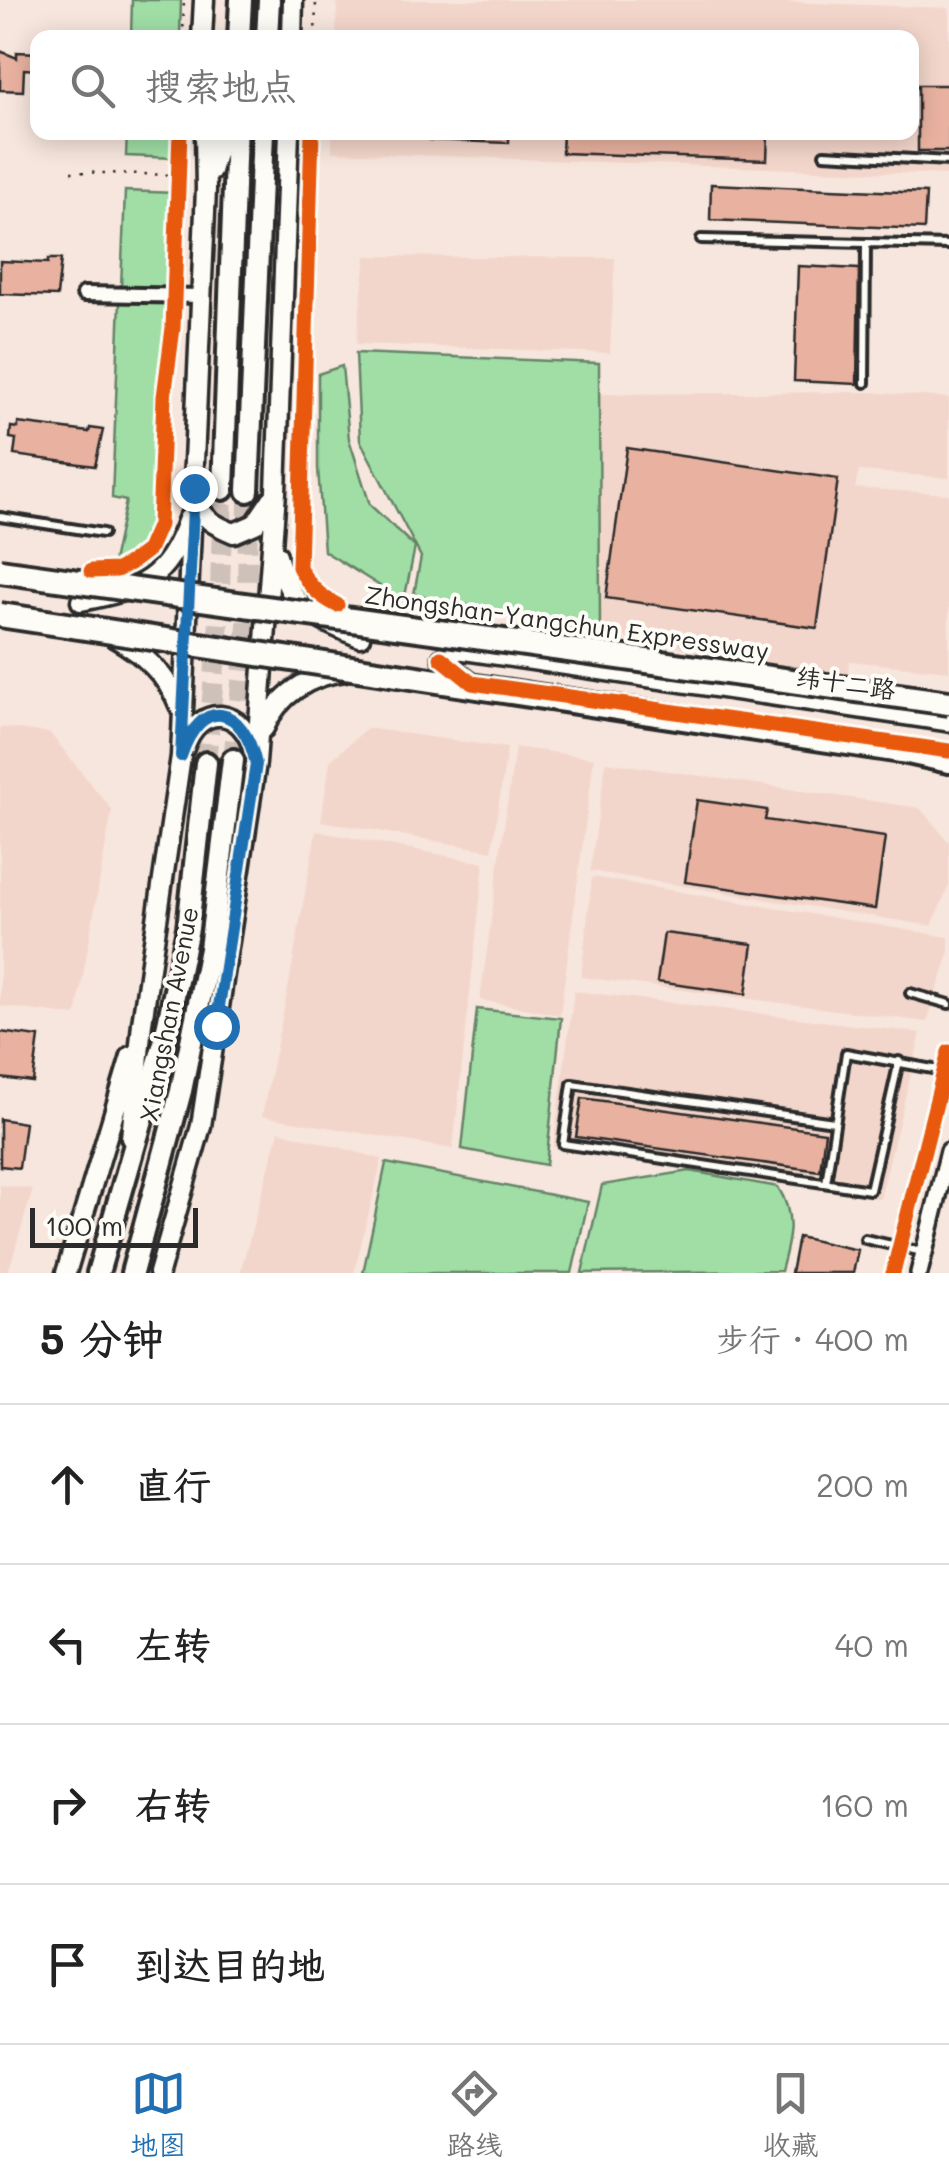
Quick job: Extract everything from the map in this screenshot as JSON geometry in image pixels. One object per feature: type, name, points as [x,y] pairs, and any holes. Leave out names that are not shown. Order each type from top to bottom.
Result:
[{"type":"highway","points":[[239,30],[240,0]]},
{"type":"highway","points":[[267,30],[269,0]]},
{"type":"highway","points":[[223,490],[236,140]]},
{"type":"highway","points":[[248,491],[263,140]]},
{"type":"highway","name":"Zhongshan-Yangchun Expressway","points":[[0,571],[948,717]]},
{"type":"highway","points":[[0,615],[949,756]]},
{"type":"highway","name":"Xiangshan Avenue","points":[[135,1267],[181,1091],[210,948],[233,760]]},
{"type":"highway","name":"Xiangshan Avenue","points":[[95,1273],[106,1247],[164,1043],[188,928],[206,763]]},
{"type":"main road","points":[[202,30],[204,0]]},
{"type":"main road","points":[[292,30],[293,0]]},
{"type":"main road","points":[[127,1176],[142,1022],[181,756],[205,140]]},
{"type":"main road","points":[[206,189],[220,140]]},
{"type":"main road","points":[[277,140],[287,196]]},
{"type":"main road","points":[[158,1273],[200,1126],[256,764],[276,492],[289,140]]},
{"type":"main road","points":[[194,496],[199,510],[214,525],[234,533],[255,524],[266,513],[276,492]]},
{"type":"main road","points":[[80,600],[119,594],[162,570],[175,551],[194,496]]},
{"type":"main road","points":[[273,537],[290,595],[327,623],[360,637]]},
{"type":"main road","points":[[114,637],[139,652],[171,685],[183,714]]},
{"type":"main road","points":[[258,742],[272,710],[287,694],[314,678],[373,669]]},
{"type":"main road","points":[[181,756],[189,731],[205,719],[223,715],[235,719],[250,737],[256,764]]},
{"type":"main road","points":[[66,1273],[142,1022]]},
{"type":"main road","points":[[156,1183],[216,1026]]},
{"type":"street","points":[[84,294],[202,296]]},
{"type":"street","name":"纬十二路","points":[[948,717],[461,650],[441,658],[472,683],[949,756]]},
{"type":"street","points":[[919,1273],[949,1151]]},
{"type":"lane","points":[[824,154],[949,161]]},
{"type":"lane","points":[[702,239],[949,245]]},
{"type":"lane","points":[[864,383],[866,243]]},
{"type":"lane","points":[[0,517],[103,533]]},
{"type":"lane","points":[[910,993],[949,1004]]},
{"type":"lane","points":[[826,1184],[846,1053],[949,1072]]},
{"type":"lane","points":[[834,1122],[572,1084],[564,1144],[870,1190],[899,1061]]},
{"type":"lane","points":[[865,1239],[924,1252]]},
{"type":"path","points":[[183,30],[184,0]]},
{"type":"path","points":[[315,30],[316,0]]},
{"type":"path","points":[[104,570],[117,570],[148,550],[159,525],[180,140]]},
{"type":"path","points":[[312,140],[298,546],[299,567],[322,598]]},
{"type":"path","points":[[71,172],[178,175]]},
{"type":"shaded area","points":[[337,0],[730,0],[949,8],[949,175],[332,152],[332,140],[919,140],[919,30],[336,30]]},
{"type":"shaded area","points":[[366,256],[615,258],[610,353],[356,344]]},
{"type":"shaded area","points":[[869,392],[949,398],[949,478],[859,471],[855,488],[949,494],[949,671],[849,661],[848,677],[600,633],[599,394]]},
{"type":"shaded area","points":[[0,727],[50,733],[112,810],[76,1016],[0,1006]]},
{"type":"shaded area","points":[[367,728],[507,748],[492,851],[321,821],[330,761]]},
{"type":"shaded area","points":[[515,747],[594,758],[560,1015],[480,1000]]},
{"type":"shaded area","points":[[606,762],[920,808],[949,842],[949,885],[932,926],[590,871]]},
{"type":"shaded area","points":[[316,831],[484,863],[453,1149],[262,1116]]},
{"type":"shaded area","points":[[592,877],[949,937],[949,954],[927,1022],[581,977]]},
{"type":"shaded area","points":[[574,991],[921,1033],[880,1199],[553,1147]]},
{"type":"shaded area","points":[[279,1131],[382,1159],[354,1273],[240,1273]]},
{"type":"shaded area","points":[[0,1185],[33,1189],[8,1273],[0,1273]]},
{"type":"green space","points":[[132,0],[181,0],[180,30],[131,30]]},
{"type":"green space","points":[[127,140],[176,140],[175,158],[126,156]]},
{"type":"green space","points":[[125,191],[175,193],[172,289],[121,287]]},
{"type":"green space","points":[[120,301],[171,301],[158,523],[140,552],[112,567],[126,501],[112,498]]},
{"type":"green space","points":[[356,353],[599,363],[600,633],[414,594],[421,557],[360,440]]},
{"type":"green space","points":[[342,366],[349,439],[370,505],[415,547],[404,601],[324,551],[318,468],[318,374]]},
{"type":"green space","points":[[477,1009],[561,1018],[546,1165],[462,1149]]},
{"type":"green space","points":[[386,1163],[588,1202],[572,1273],[363,1273]]},
{"type":"green space","points":[[690,1171],[778,1187],[790,1228],[781,1271],[582,1273],[602,1185]]},
{"type":"building","points":[[0,51],[17,58],[17,52],[30,53],[30,69],[24,69],[23,91],[0,90]]},
{"type":"building","points":[[919,85],[949,85],[949,151],[918,151]]},
{"type":"building","points":[[430,140],[509,140],[509,143]]},
{"type":"building","points":[[563,140],[768,140],[767,160],[562,153]]},
{"type":"building","points":[[711,184],[926,193],[924,229],[710,220]]},
{"type":"building","points":[[48,259],[61,259],[57,296],[0,294],[0,261],[48,263]]},
{"type":"building","points":[[798,266],[859,269],[857,384],[794,381]]},
{"type":"building","points":[[18,423],[89,432],[90,428],[103,430],[95,466],[14,455],[16,439],[10,438],[11,427],[18,428]]},
{"type":"building","points":[[627,448],[838,479],[817,628],[606,598]]},
{"type":"building","points":[[697,800],[767,810],[765,820],[885,837],[875,909],[685,882]]},
{"type":"building","points":[[664,933],[753,944],[746,994],[657,982]]},
{"type":"building","points":[[0,1032],[39,1037],[33,1082],[0,1078]]},
{"type":"building","points":[[582,1098],[825,1132],[820,1171],[576,1137]]},
{"type":"building","points":[[0,1119],[25,1123],[19,1168],[0,1166]]},
{"type":"building","points":[[798,1237],[858,1250],[853,1273],[791,1273]]},
{"type":"tunnel","points":[[206,763],[219,622],[223,489]]},
{"type":"tunnel","points":[[233,760],[247,626],[248,491]]},
{"type":"cycle path","points":[[91,571],[117,570],[132,562],[148,550],[159,525],[164,397],[173,328],[180,140]]},
{"type":"cycle path","points":[[312,140],[299,567],[315,589],[337,605]]},
{"type":"cycle path","points":[[441,658],[472,683],[949,751]]},
{"type":"cycle path","points":[[893,1273],[949,1052]]},
{"type":"route","points":[[194,488],[181,756],[189,731],[205,719],[223,715],[235,719],[250,737],[256,764],[216,1026]]}]
